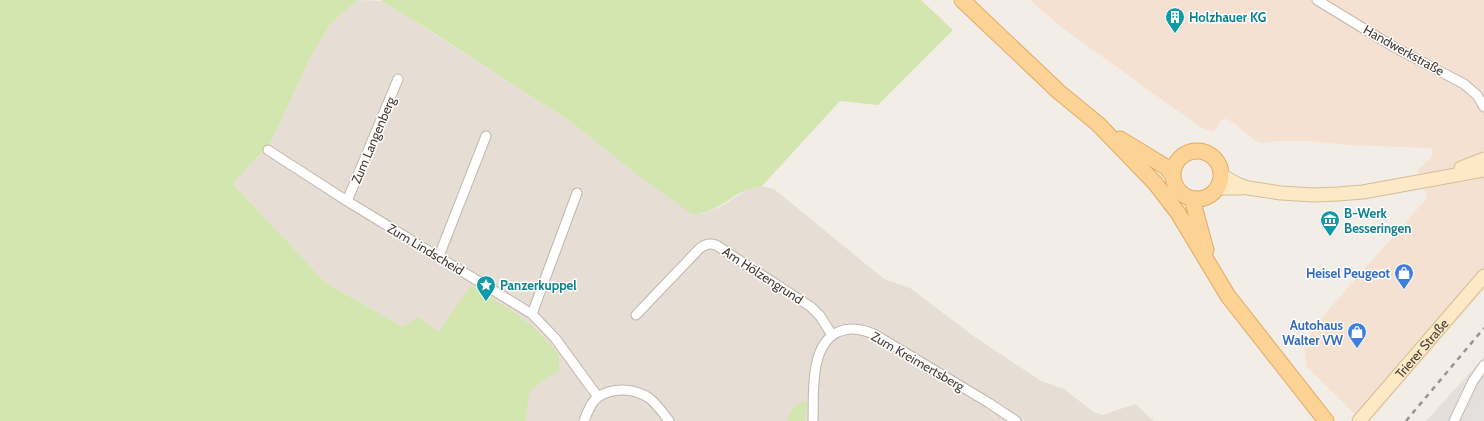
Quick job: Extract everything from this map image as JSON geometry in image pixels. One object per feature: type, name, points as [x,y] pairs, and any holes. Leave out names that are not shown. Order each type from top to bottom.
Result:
[{"type":"main road","points":[[962,0],[1059,92],[1098,124],[1166,167],[1172,175]]},
{"type":"main road","points":[[1098,124],[1142,169],[1169,200],[1221,286],[1326,421]]},
{"type":"main road","points":[[1133,147],[1172,160],[1179,159]]},
{"type":"main road","points":[[1192,151],[1207,153],[1214,158],[1218,164],[1220,181],[1210,196],[1197,199],[1182,195],[1179,192],[1173,182],[1172,175],[1174,166],[1179,159],[1192,151]]},
{"type":"main road","points":[[1429,179],[1484,159]]},
{"type":"main road","points":[[1220,181],[1248,188],[1281,193],[1338,194],[1386,188],[1484,170]]},
{"type":"main road","points":[[1197,199],[1201,233],[1211,265],[1221,286]]},
{"type":"main road","name":"Trierer Straße","points":[[1359,421],[1484,276]]},
{"type":"street","name":"Handwerkstraße","points":[[1317,0],[1394,46],[1464,84],[1477,95],[1484,107]]},
{"type":"street","name":"Zum Langenberg","points":[[347,201],[398,79]]},
{"type":"street","points":[[439,256],[486,136]]},
{"type":"street","name":"Zum Lindscheid","points":[[268,150],[347,201],[532,314],[555,338],[598,397]]},
{"type":"street","points":[[532,314],[577,193]]},
{"type":"street","name":"Am Hölzengrund","points":[[636,314],[700,248],[706,244],[712,244],[716,245],[811,307],[820,316],[832,335]]},
{"type":"street","name":"Zum Kreimertsberg","points":[[832,335],[848,329],[856,329],[874,334],[989,403],[1016,421]]},
{"type":"street","points":[[813,421],[816,360],[821,347],[832,335]]},
{"type":"street","points":[[1454,421],[1473,381],[1484,365]]},
{"type":"street","points":[[584,421],[587,413],[598,397],[617,390],[629,389],[649,398],[669,421]]},
{"type":"shaded area","points":[[357,0],[383,1],[571,122],[640,177],[702,214],[720,207],[745,191],[762,186],[774,189],[884,279],[910,288],[972,335],[1041,381],[1064,389],[1092,411],[1102,415],[1135,404],[1154,421],[525,421],[530,392],[541,382],[543,338],[538,332],[513,358],[403,327],[326,283],[233,184],[271,142],[311,56],[330,25]]},
{"type":"shaded area","points":[[1030,0],[1484,0],[1484,289],[1370,421],[1362,421],[1306,366],[1305,344],[1317,323],[1427,198],[1417,170],[1429,160],[1433,153],[1432,148],[1347,145],[1311,141],[1274,141],[1263,143],[1254,140],[1233,122],[1226,119],[1222,119],[1215,130],[1212,131],[1200,127],[1064,29]]},
{"type":"shaded area","points":[[1484,357],[1484,421],[1426,421]]},
{"type":"shaded area","points":[[1484,393],[1484,421],[1468,421],[1470,416]]},
{"type":"green space","points":[[0,0],[357,0],[330,25],[311,56],[271,142],[233,184],[326,283],[403,327],[418,317],[438,332],[471,286],[518,315],[538,331],[559,355],[559,371],[541,382],[530,392],[525,421],[0,421]]},
{"type":"green space","points":[[380,0],[921,0],[953,30],[878,105],[840,101],[762,186],[744,191],[707,212],[692,214],[640,177],[571,122]]},
{"type":"green space","points":[[807,401],[805,421],[787,421],[790,413],[796,405]]},
{"type":"railway","points":[[1406,421],[1484,328]]},
{"type":"place","name":"Holzhauer KG","points":[[1175,34]]},
{"type":"place","name":"B-Werk Besseringen","points":[[1330,237]]},
{"type":"place","name":"Heisel Peugeot","points":[[1404,290]]},
{"type":"place","name":"Panzerkuppel","points":[[486,302]]},
{"type":"place","name":"Autohaus Walter VW","points":[[1357,349]]}]
